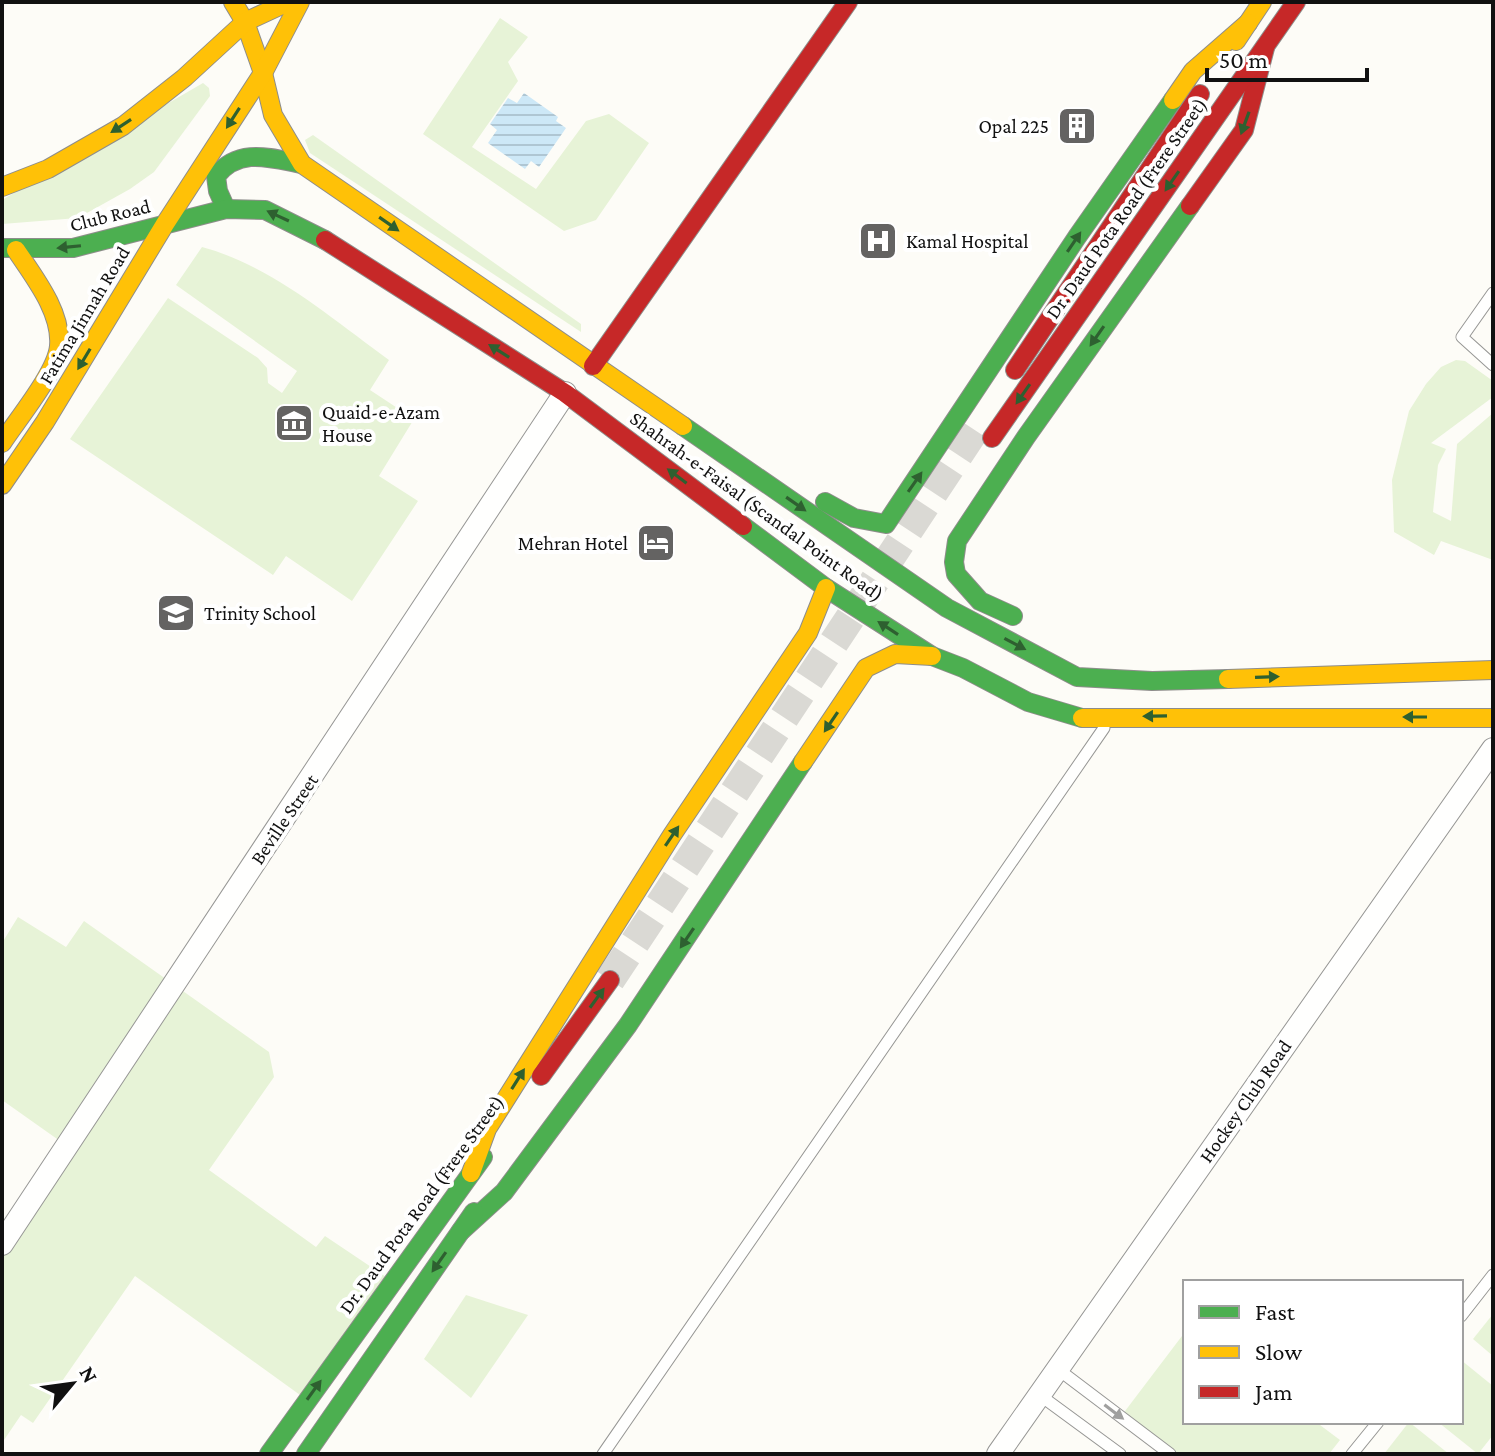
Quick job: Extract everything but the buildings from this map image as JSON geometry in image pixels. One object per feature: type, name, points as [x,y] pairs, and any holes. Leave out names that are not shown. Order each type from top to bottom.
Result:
[{"type":"main road","points":[[233,2],[245,22],[263,73],[273,115],[302,164]]},
{"type":"main road","points":[[2,187],[48,169],[123,126],[184,78],[245,22],[288,2]]},
{"type":"main road","name":"Fatima Jinnah Road","points":[[2,485],[45,422],[165,224],[263,73],[300,2]]},
{"type":"main road","points":[[593,366],[848,2]]},
{"type":"main road","name":"Dr. Daud Pota Road (Frere Street)","points":[[1002,389],[1262,2]]},
{"type":"main road","name":"Dr. Daud Pota Road (Frere Street)","points":[[992,438],[1296,2]]},
{"type":"main road","points":[[956,574],[931,574],[903,562],[887,543],[886,524],[1077,237],[1193,71],[1248,23]]},
{"type":"main road","points":[[1023,621],[980,601],[956,574],[957,541],[1026,437],[1244,130],[1265,48]]},
{"type":"main road","points":[[226,209],[218,191],[216,176],[231,158],[245,155],[302,164]]},
{"type":"main road","name":"Shahrah-e-Faisal (Scandal Point Road)","points":[[302,164],[947,608],[1077,677],[1152,681],[1493,670]]},
{"type":"main road","name":"Shahrah-e-Faisal (Scandal Point Road)","points":[[226,209],[265,210],[309,230],[565,393],[826,588],[932,656],[963,668],[1028,702],[1082,718],[1493,718]]},
{"type":"main road","name":"Club Road","points":[[9,249],[73,248],[226,209]]},
{"type":"main road","name":"Fatima Jinnah Road","points":[[2,443],[49,371],[59,348],[55,322],[44,295],[9,249]]},
{"type":"main road","points":[[711,445],[794,483],[850,518],[870,524],[886,524]]},
{"type":"main road","points":[[471,1173],[487,1129],[672,835],[808,633],[826,588]]},
{"type":"main road","points":[[461,1231],[504,1192],[628,1025],[866,668],[895,654],[932,656]]},
{"type":"main road","points":[[1109,661],[1152,681]]},
{"type":"main road","name":"Dr. Daud Pota Road (Frere Street)","points":[[269,1454],[610,980]]},
{"type":"main road","points":[[306,1454],[585,1052]]},
{"type":"street","name":"Beville Street","points":[[2,1244],[565,393]]},
{"type":"street","name":"Hockey Club Road","points":[[998,1454],[1493,749]]},
{"type":"lane","points":[[1493,293],[1462,337],[1493,365]]},
{"type":"lane","points":[[603,1454],[1111,717]]},
{"type":"lane","points":[[1463,1313],[1493,1275]]},
{"type":"lane","points":[[1059,1370],[1170,1454]]},
{"type":"lane","points":[[1041,1396],[1120,1454]]},
{"type":"lane","points":[[1352,1454],[1376,1424]]},
{"type":"green space","points":[[500,18],[528,37],[508,62],[518,81],[472,147],[536,189],[586,121],[609,114],[649,143],[596,220],[564,231],[423,134]]},
{"type":"green space","points":[[203,83],[209,88],[210,96],[154,172],[130,189],[78,218],[2,224],[2,200]]},
{"type":"green space","points":[[313,135],[581,324],[581,332],[310,153],[305,140]]},
{"type":"green space","points":[[202,247],[277,280],[389,360],[370,390],[414,419],[379,476],[418,501],[352,601],[286,556],[273,575],[70,439],[168,298],[258,358],[267,368],[268,383],[282,393],[297,371],[176,285]]},
{"type":"green space","points":[[1456,360],[1465,361],[1493,381],[1493,397],[1431,443],[1446,449],[1438,465],[1433,512],[1451,521],[1457,444],[1493,413],[1493,560],[1441,541],[1434,555],[1394,532],[1392,480],[1409,411],[1441,367]]},
{"type":"green space","points":[[18,917],[66,947],[84,921],[269,1052],[274,1077],[209,1170],[316,1247],[325,1236],[392,1281],[307,1400],[135,1276],[33,1423],[21,1415],[2,1439],[2,1244],[67,1146],[2,1100],[2,943]]},
{"type":"green space","points":[[466,1295],[528,1315],[471,1398],[424,1359]]},
{"type":"green space","points":[[1493,1314],[1493,1356],[1473,1339]]},
{"type":"green space","points":[[1183,1335],[1183,1424],[1319,1424],[1340,1440],[1329,1454],[1167,1454],[1119,1419]]},
{"type":"green space","points":[[1463,1362],[1493,1386],[1493,1435],[1478,1454],[1440,1424],[1463,1424]]},
{"type":"green space","points":[[1407,1424],[1412,1424],[1449,1454],[1384,1454]]},
{"type":"water","points":[[524,93],[558,117],[556,121],[566,128],[539,167],[531,161],[525,169],[488,143],[497,130],[490,124],[508,98],[517,103]]},
{"type":"tunnel","points":[[610,980],[976,428]]},
{"type":"traffic: fast","points":[[825,502],[854,518],[886,524],[1077,237],[1173,100]]},
{"type":"traffic: fast","points":[[226,209],[218,191],[216,176],[235,161],[256,157],[302,164]]},
{"type":"traffic: fast","points":[[1013,616],[980,601],[956,574],[957,541],[1026,437],[1190,206]]},
{"type":"traffic: fast","points":[[2,248],[73,248],[226,209],[265,210],[325,240]]},
{"type":"traffic: fast","points":[[683,426],[947,608],[1077,677],[1152,681],[1228,679]]},
{"type":"traffic: fast","points":[[743,526],[826,588],[932,656],[963,668],[1028,702],[1082,718]]},
{"type":"traffic: fast","points":[[461,1231],[504,1192],[628,1025],[803,762]]},
{"type":"traffic: fast","points":[[269,1454],[483,1157]]},
{"type":"traffic: fast","points":[[306,1454],[474,1212]]},
{"type":"traffic: slow","points":[[233,2],[245,22],[263,73],[273,115],[302,164],[683,426]]},
{"type":"traffic: slow","points":[[2,187],[48,169],[123,126],[184,78],[245,22],[288,2]]},
{"type":"traffic: slow","points":[[2,485],[45,422],[165,224],[263,73],[300,2]]},
{"type":"traffic: slow","points":[[1236,41],[1262,2]]},
{"type":"traffic: slow","points":[[1173,100],[1193,71],[1248,23]]},
{"type":"traffic: slow","points":[[2,443],[44,382],[59,346],[59,333],[51,308],[16,250]]},
{"type":"traffic: slow","points":[[471,1173],[487,1129],[672,835],[808,633],[826,588]]},
{"type":"traffic: slow","points":[[803,762],[866,668],[895,654],[932,656]]},
{"type":"traffic: slow","points":[[1228,679],[1493,670]]},
{"type":"traffic: slow","points":[[1082,718],[1493,718]]},
{"type":"traffic: jam","points":[[593,366],[848,2]]},
{"type":"traffic: jam","points":[[992,438],[1296,2]]},
{"type":"traffic: jam","points":[[1190,206],[1244,130],[1265,48]]},
{"type":"traffic: jam","points":[[1015,370],[1200,94]]},
{"type":"traffic: jam","points":[[325,240],[565,393],[743,526]]},
{"type":"traffic: jam","points":[[541,1076],[610,980]]},
{"type":"place","name":"Opal 225","points":[[1077,126]]},
{"type":"place","name":"Kamal Hospital","points":[[878,241]]},
{"type":"place","name":"Quaid-e-Azam House","points":[[294,423]]},
{"type":"place","name":"Mehran Hotel","points":[[656,543]]},
{"type":"place","name":"Trinity School","points":[[176,613]]}]
